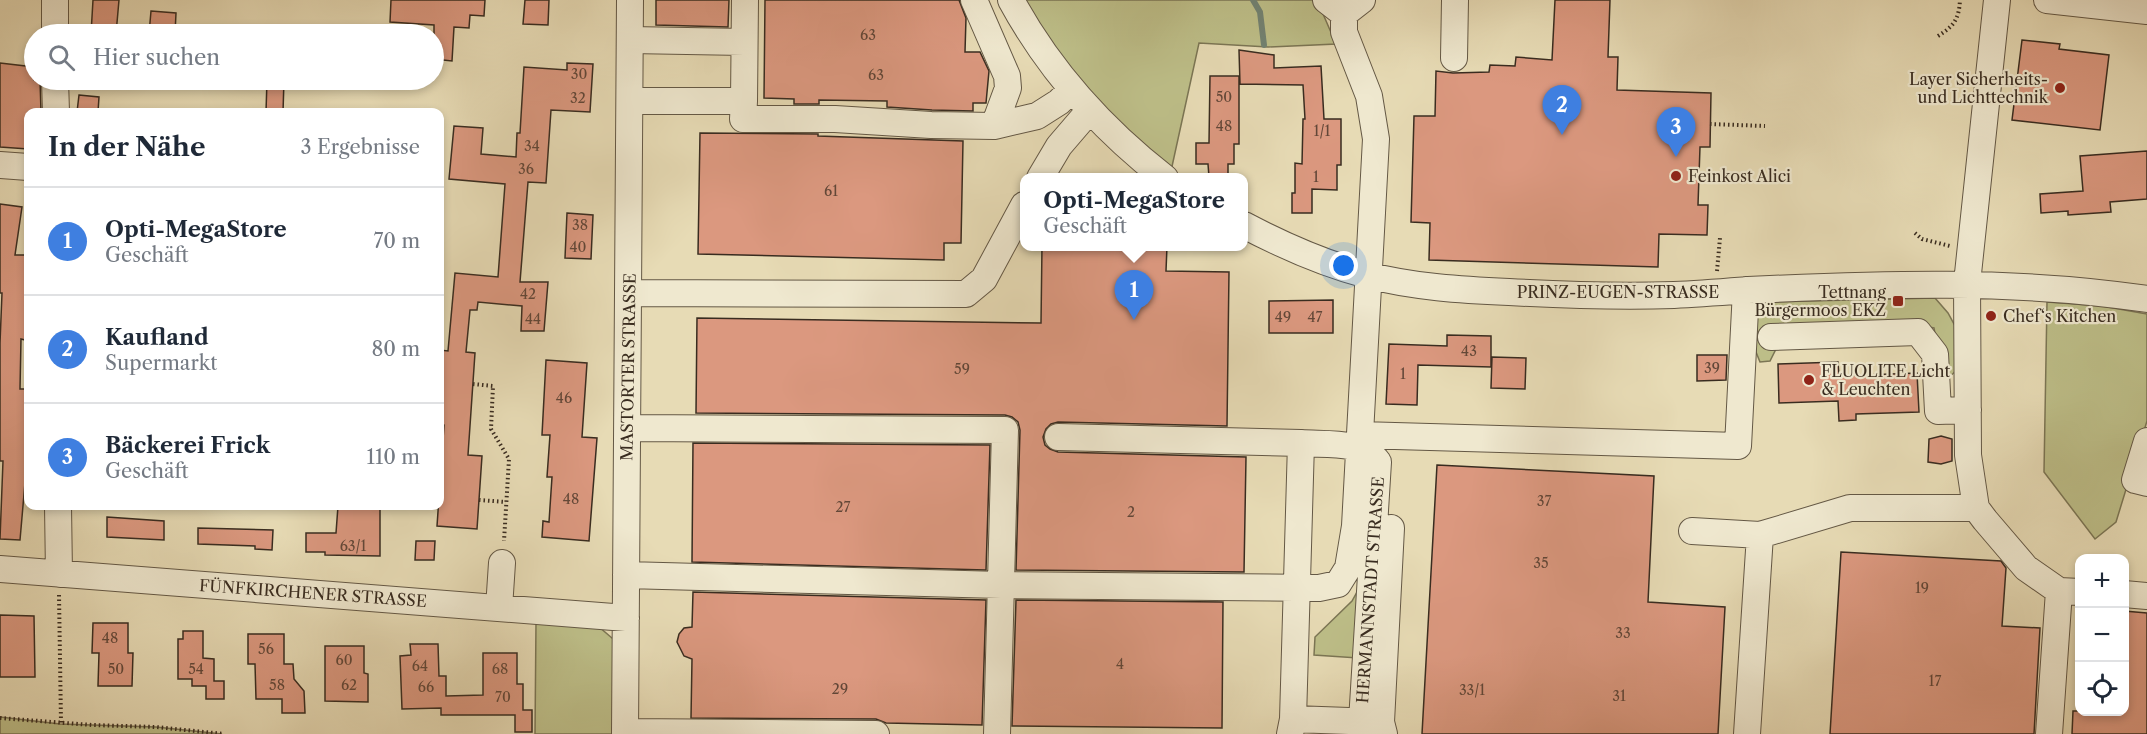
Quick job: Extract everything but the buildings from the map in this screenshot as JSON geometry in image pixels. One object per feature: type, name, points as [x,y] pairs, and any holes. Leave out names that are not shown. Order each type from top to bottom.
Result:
[{"type":"street","points":[[55,0],[55,24]]},
{"type":"street","name":"MASTORTER STRASSE","points":[[625,733],[630,0]]},
{"type":"street","points":[[745,0],[744,119],[835,119],[994,126],[1037,116],[1059,102],[1071,90]]},
{"type":"street","points":[[974,0],[1006,76],[1008,87],[994,126]]},
{"type":"street","points":[[1011,0],[1024,25],[1089,111],[1160,173]]},
{"type":"street","points":[[1454,58],[1455,0]]},
{"type":"street","points":[[1997,0],[1966,283],[1968,455],[1976,508],[2026,568],[2069,591],[2049,734]]},
{"type":"street","points":[[2047,0],[2147,11]]},
{"type":"street","points":[[626,575],[1001,585],[1319,588],[1338,584],[1348,568],[1355,526],[1376,139],[1369,96],[1344,32],[1344,5]]},
{"type":"street","points":[[630,40],[744,42]]},
{"type":"street","points":[[55,90],[56,108]]},
{"type":"street","points":[[630,101],[744,100]]},
{"type":"street","points":[[1042,173],[1059,146],[1089,111]]},
{"type":"street","points":[[0,165],[24,167]]},
{"type":"street","points":[[629,293],[954,296],[966,294],[984,279],[1020,212]]},
{"type":"street","name":"PRINZ-EUGEN-STRASSE","points":[[1248,227],[1323,260],[1368,275],[1434,287],[1572,295],[1674,295],[1746,290],[1966,283],[2051,287],[2147,299]]},
{"type":"street","points":[[1058,437],[1301,443],[1360,441],[1397,435],[1738,446],[1746,290]]},
{"type":"street","points":[[1771,337],[1918,332],[1935,354],[1938,411],[1968,410]]},
{"type":"street","points":[[627,428],[1005,430],[997,734]]},
{"type":"street","points":[[1301,443],[1292,726],[1372,728],[1397,435]]},
{"type":"street","name":"HERMANNSTADT STRASSE","points":[[1360,441],[1378,462],[1372,728]]},
{"type":"street","points":[[2147,441],[2135,480],[2147,483]]},
{"type":"street","points":[[1692,531],[1761,535],[1850,508],[1976,508]]},
{"type":"street","points":[[58,510],[59,574]]},
{"type":"street","points":[[1747,734],[1761,535]]},
{"type":"street","points":[[499,608],[502,563]]},
{"type":"street","name":"FÜNFKIRCHENER STRASSE","points":[[0,569],[626,618]]},
{"type":"street","points":[[2129,594],[2147,596]]},
{"type":"street","points":[[625,733],[876,734]]},
{"type":"path","points":[[1938,36],[1951,28],[1959,12],[1960,0]]},
{"type":"path","points":[[1710,124],[1765,126]]},
{"type":"path","points":[[1915,232],[1922,239],[1944,246],[1970,249]]},
{"type":"path","points":[[1715,292],[1720,238]]},
{"type":"path","points":[[472,384],[493,386],[492,429],[509,459],[502,563]]},
{"type":"path","points":[[479,500],[506,502]]},
{"type":"path","points":[[59,574],[61,723]]},
{"type":"path","points":[[0,718],[156,727],[224,734]]},
{"type":"green space","points":[[1024,0],[1317,0],[1336,44],[1268,47],[1199,43],[1171,171],[1081,87]]},
{"type":"green space","points":[[1935,298],[1948,313],[1961,337],[1957,370],[1948,378],[1941,368],[1934,328],[1899,322],[1780,341],[1770,361],[1760,362],[1756,352],[1757,309],[1765,302]]},
{"type":"green space","points":[[2047,302],[2102,306],[2147,314],[2147,421],[2116,522],[2095,539],[2044,472]]},
{"type":"green space","points":[[1357,592],[1358,658],[1314,655],[1315,637],[1352,601]]},
{"type":"green space","points":[[536,622],[599,627],[619,644],[617,734],[535,734]]},
{"type":"green space","points":[[0,717],[60,724],[156,727],[222,734],[0,734]]},
{"type":"waterway","points":[[1253,0],[1260,12],[1264,45]]},
{"type":"place","name":"Layer Sicherheits- und Lichttechnik","points":[[2060,88]]},
{"type":"place","name":"Kaufland","points":[[1562,135]]},
{"type":"place","name":"Bäckerei Frick","points":[[1676,157]]},
{"type":"place","name":"Feinkost Alici","points":[[1676,176]]},
{"type":"place","name":"Tettnang Bürgermoos EKZ","points":[[1898,301]]},
{"type":"place","name":"Chef‘s Kitchen","points":[[1991,316]]},
{"type":"place","name":"Opti-MegaStore","points":[[1134,320]]},
{"type":"place","name":"FLUOLITE Licht & Leuchten","points":[[1809,380]]}]
